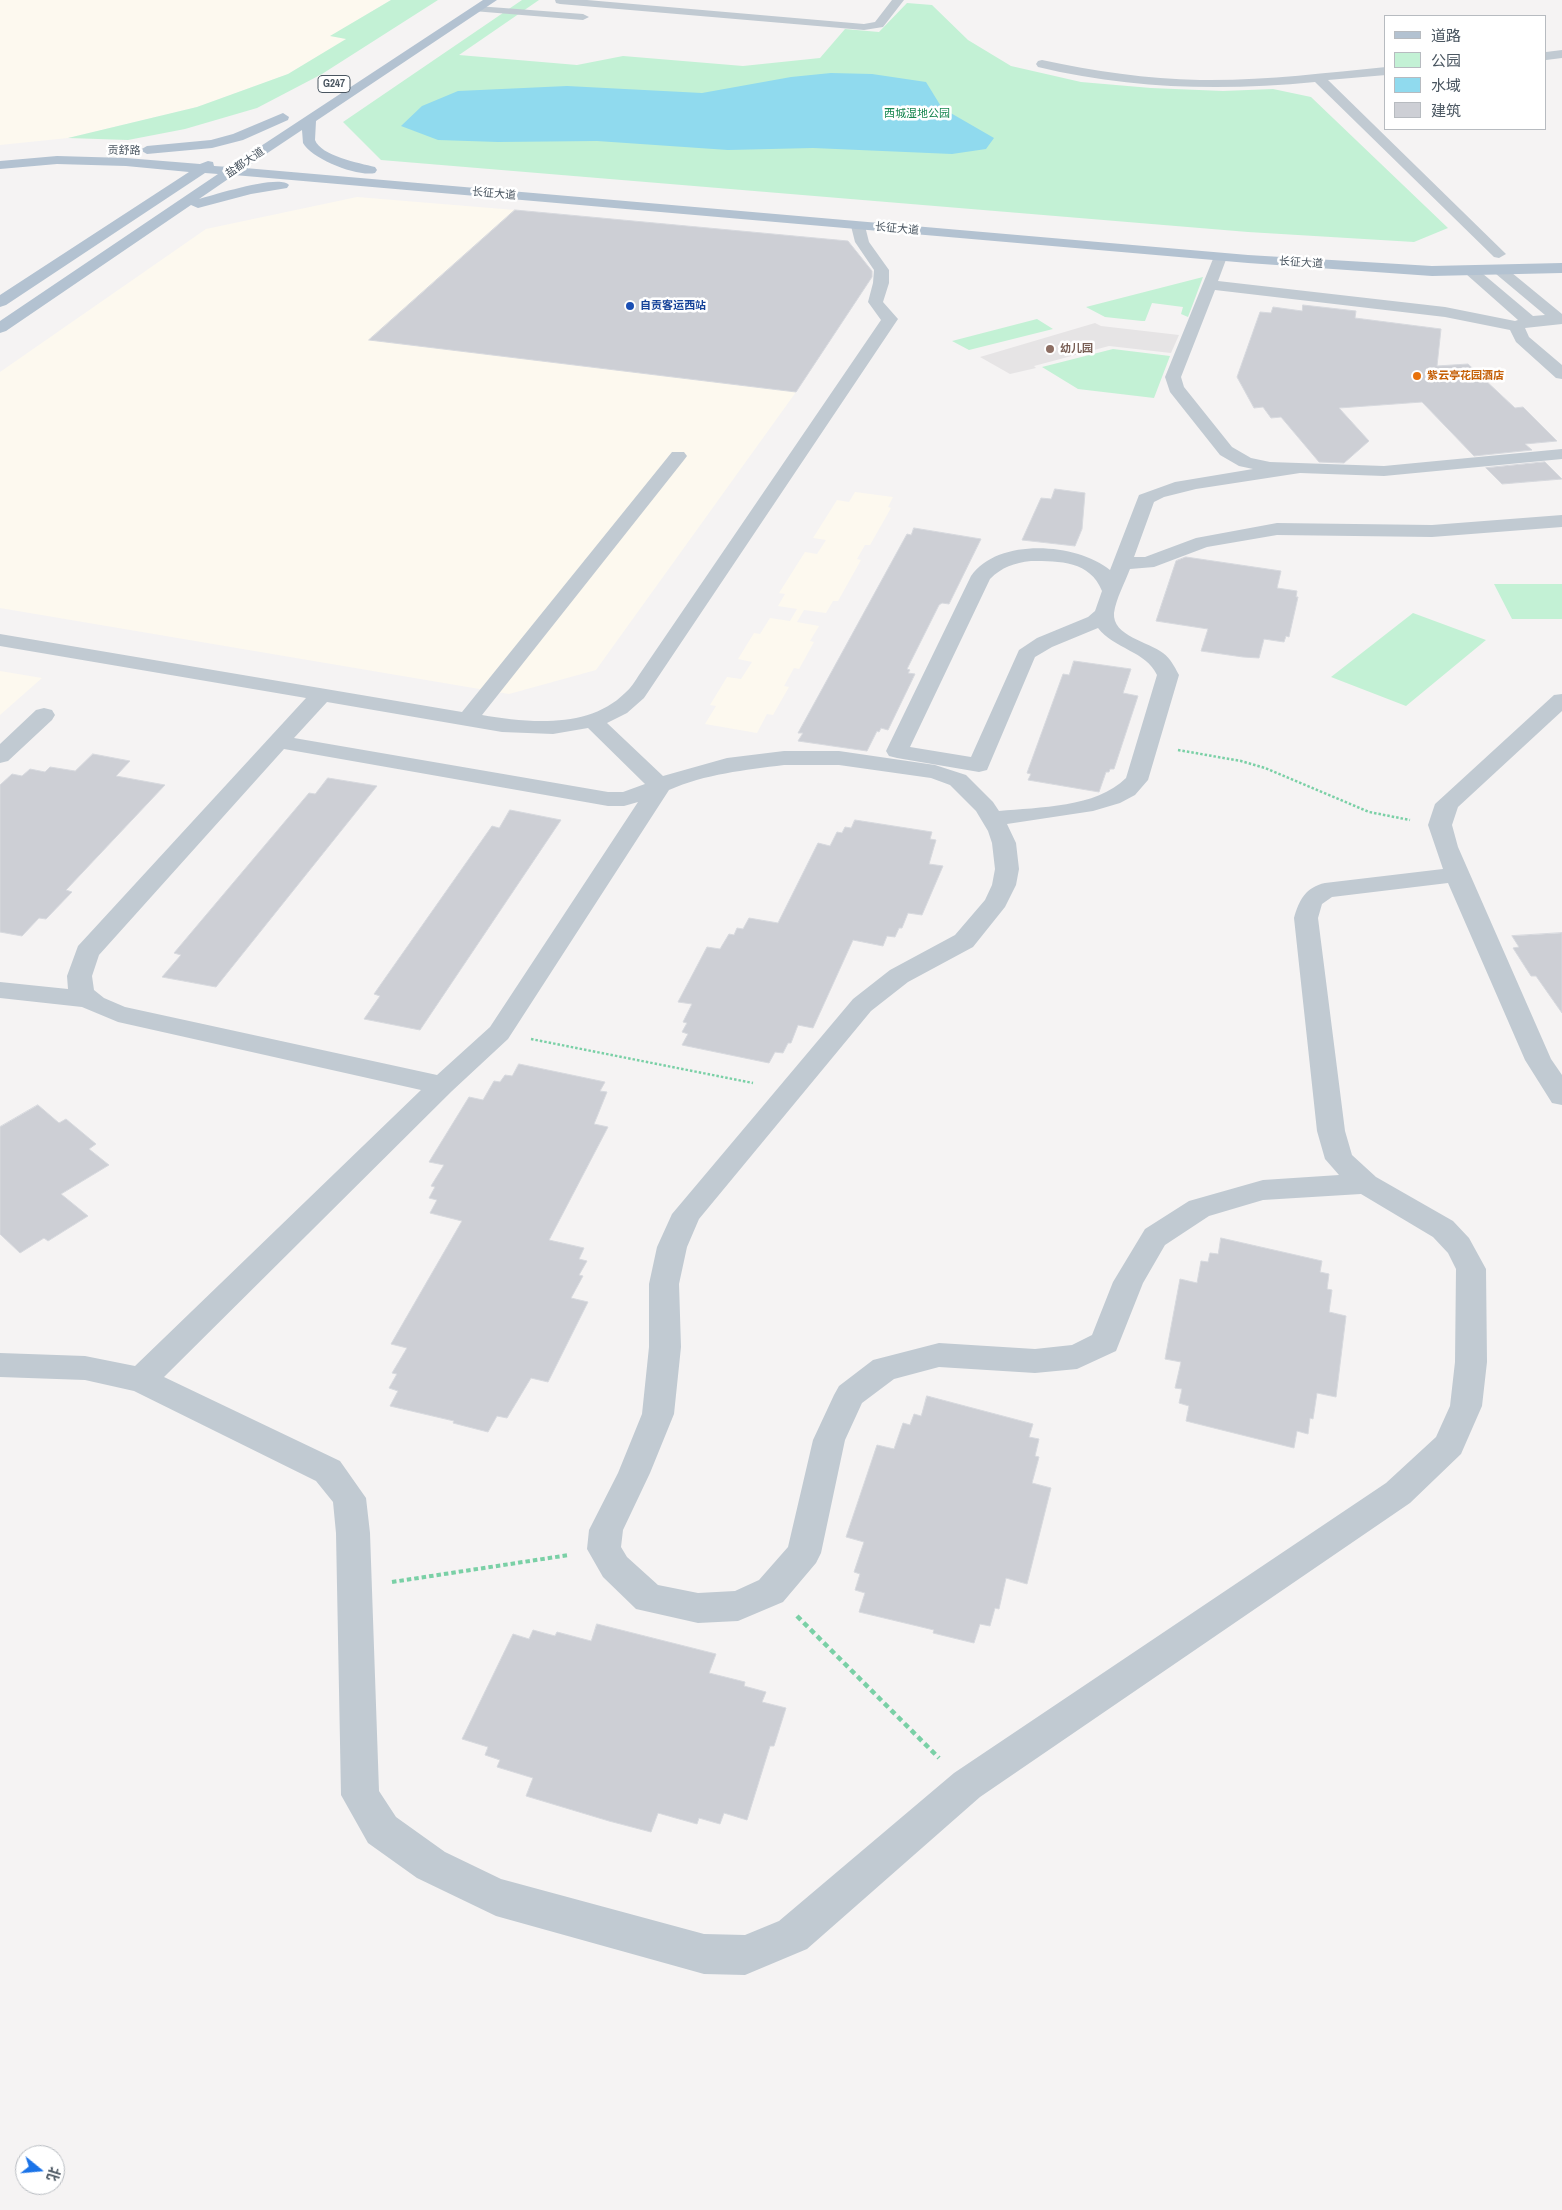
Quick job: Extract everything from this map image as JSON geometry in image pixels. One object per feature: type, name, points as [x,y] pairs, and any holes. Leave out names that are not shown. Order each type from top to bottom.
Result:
[{"type":"main road","name":"盐都大道","points":[[0,328],[248,160],[491,0]]},
{"type":"main road","name":"盐都大道","points":[[0,302],[287,115],[238,137],[212,144],[139,151]]},
{"type":"main road","points":[[310,119],[307,135],[310,146],[320,154],[370,170]]},
{"type":"main road","name":"贡舒路","points":[[0,156],[68,150],[139,151],[224,155],[248,160]]},
{"type":"main road","name":"贡舒路","points":[[0,165],[57,160],[233,171]]},
{"type":"main road","name":"长征大道","points":[[248,160],[1258,245]]},
{"type":"main road","points":[[92,161],[129,168],[145,181],[151,191],[143,208]]},
{"type":"main road","name":"长征大道","points":[[233,171],[1220,257],[1432,271],[1501,271],[1562,268]]},
{"type":"main road","points":[[175,210],[250,190],[309,183],[359,182]]},
{"type":"main road","points":[[1480,254],[1517,254]]},
{"type":"street","points":[[562,0],[560,1],[864,27],[879,25],[898,0]]},
{"type":"street","points":[[477,9],[594,18]]},
{"type":"street","points":[[749,29],[826,35]]},
{"type":"street","points":[[1547,56],[1562,54]]},
{"type":"street","points":[[1042,64],[1090,75],[1149,81],[1223,84],[1384,71]]},
{"type":"street","points":[[1317,77],[1499,254]]},
{"type":"street","points":[[0,640],[468,719],[535,728],[564,726],[592,720],[615,711],[633,698],[647,679],[890,319],[877,309],[875,300],[882,274],[878,264],[860,239],[858,226]]},
{"type":"street","points":[[1207,483],[1227,472],[1231,465],[1231,458],[1174,382],[1173,377],[1220,257]]},
{"type":"street","points":[[1471,271],[1523,323],[1522,339],[1562,374]]},
{"type":"street","points":[[1501,271],[1560,319]]},
{"type":"street","points":[[1209,285],[1445,312],[1523,323],[1560,319]]},
{"type":"street","points":[[1226,451],[1236,458],[1257,465],[1399,470],[1562,454]]},
{"type":"street","points":[[468,719],[678,456]]},
{"type":"street","points":[[994,819],[1101,803],[1114,799],[1132,788],[1168,682],[1167,668],[1157,657],[1112,633],[1104,620],[1104,614],[1146,499],[1173,488],[1301,468]]},
{"type":"street","points":[[1122,563],[1147,563],[1203,542],[1276,529],[1432,531],[1562,521]]},
{"type":"street","points":[[1069,558],[1088,558],[1111,554],[1131,541]]},
{"type":"street","points":[[894,758],[985,568],[993,563],[1017,555],[1041,554],[1069,558],[1090,564],[1104,573],[1112,582],[1112,591]]},
{"type":"street","points":[[608,799],[624,798],[700,771],[757,761],[822,757],[894,758],[980,765],[1026,654],[1043,643],[1090,625],[1104,614]]},
{"type":"street","points":[[322,694],[87,952],[79,971],[79,985],[87,999],[100,1008],[118,1014],[442,1085]]},
{"type":"street","points":[[1562,700],[1447,804],[1440,825],[1457,876],[1538,1060],[1562,1096]]},
{"type":"street","points":[[0,756],[44,715]]},
{"type":"street","points":[[592,720],[660,786]]},
{"type":"street","points":[[279,742],[608,799],[634,806],[638,810],[638,818]]},
{"type":"street","points":[[894,758],[958,780],[974,795],[994,819],[1000,831],[1007,863],[1004,885],[996,902],[964,941],[899,976],[862,1005],[687,1214],[672,1248],[664,1284],[665,1347],[658,1414],[634,1473],[606,1530],[604,1549],[615,1567],[648,1598],[698,1608],[738,1606],[771,1591],[804,1553],[829,1440],[850,1395],[884,1369],[939,1355],[1035,1361],[1077,1357],[1106,1343],[1128,1282],[1155,1237],[1199,1208],[1263,1190],[1366,1184]]},
{"type":"street","points":[[141,1380],[442,1085],[499,1033],[660,786]]},
{"type":"street","points":[[0,1365],[85,1368],[141,1380],[328,1472],[350,1498],[353,1533],[360,1795],[382,1830],[431,1865],[496,1897],[704,1954],[745,1955],[793,1935],[967,1785],[1398,1493],[1449,1445],[1466,1406],[1471,1362],[1471,1269],[1459,1246],[1443,1229],[1366,1184],[1339,1159],[1331,1131],[1306,918],[1311,901],[1325,890],[1457,876]]},
{"type":"street","points":[[0,990],[87,999]]},
{"type":"path","points":[[1148,744],[1241,761],[1265,768],[1369,812],[1440,825]]},
{"type":"path","points":[[499,1033],[789,1091]]},
{"type":"path","points":[[353,1588],[604,1549]]},
{"type":"path","points":[[771,1591],[967,1785]]},
{"type":"shaded area","points":[[0,0],[391,0],[331,36],[347,39],[288,74],[197,107],[68,138],[0,145]]},
{"type":"shaded area","points":[[357,197],[515,210],[370,340],[796,392],[596,670],[509,694],[0,608],[0,372],[206,229]]},
{"type":"shaded area","name":"幼儿园","points":[[1095,323],[1101,326],[1179,335],[1171,353],[1109,346],[1010,374],[980,357]]},
{"type":"shaded area","points":[[855,492],[893,497],[888,507],[891,508],[870,545],[865,545],[857,559],[861,560],[838,601],[833,601],[826,613],[804,610],[797,622],[819,626],[810,641],[814,642],[799,669],[794,668],[784,686],[789,687],[773,715],[767,714],[757,733],[705,724],[716,706],[710,705],[727,677],[741,679],[752,662],[738,659],[754,633],[760,634],[770,618],[790,621],[797,609],[778,606],[785,594],[779,593],[805,552],[817,554],[826,540],[813,538],[837,500],[849,502]]},
{"type":"shaded area","points":[[0,671],[42,678],[0,715]]},
{"type":"green space","points":[[391,0],[438,0],[322,74],[257,108],[185,129],[128,140],[68,138],[197,107],[288,74],[346,39],[330,36]]},
{"type":"green space","name":"西城湿地公园","points":[[522,0],[539,0],[459,55],[577,65],[623,56],[743,66],[820,58],[845,29],[879,32],[907,3],[932,5],[968,40],[1011,66],[1081,82],[1151,88],[1223,91],[1273,89],[1311,97],[1448,228],[1414,242],[1248,232],[381,160],[343,122]]},
{"type":"green space","points":[[1203,277],[1188,317],[1181,314],[1183,307],[1152,303],[1145,321],[1105,317],[1086,307]]},
{"type":"green space","points":[[1037,319],[1053,329],[969,350],[952,341]]},
{"type":"green space","points":[[1113,349],[1170,356],[1154,398],[1078,389],[1042,367]]},
{"type":"green space","points":[[1494,584],[1562,584],[1562,619],[1512,619]]},
{"type":"green space","points":[[1413,613],[1486,640],[1406,706],[1331,677]]},
{"type":"water","points":[[831,73],[872,74],[926,82],[942,108],[994,138],[986,149],[952,154],[813,148],[728,150],[597,141],[498,142],[438,140],[401,126],[422,106],[458,91],[567,86],[702,93],[791,77]]},
{"type":"building","name":"自贡客运西站","points":[[515,210],[848,241],[872,271],[872,277],[796,392],[369,340]]},
{"type":"building","points":[[1303,305],[1356,311],[1355,318],[1441,329],[1437,366],[1468,364],[1515,408],[1523,407],[1557,441],[1525,444],[1532,450],[1474,456],[1422,402],[1339,408],[1369,441],[1344,463],[1319,462],[1281,417],[1271,418],[1263,407],[1254,408],[1237,377],[1260,312],[1271,313],[1273,307],[1302,311]]},
{"type":"building","points":[[1545,462],[1562,479],[1502,484],[1486,468]]},
{"type":"building","points":[[1055,489],[1085,493],[1082,529],[1075,546],[1022,540],[1041,498],[1051,499]]},
{"type":"building","points":[[914,528],[981,539],[949,604],[942,603],[939,605],[907,669],[910,670],[908,673],[915,674],[888,730],[881,728],[879,732],[877,731],[867,751],[798,741],[803,733],[798,733],[907,534],[911,535]]},
{"type":"building","points":[[1186,557],[1281,571],[1277,588],[1297,591],[1296,597],[1298,597],[1289,637],[1286,636],[1284,642],[1264,639],[1259,658],[1243,657],[1201,651],[1208,629],[1156,621],[1176,561]]},
{"type":"building","points":[[1074,661],[1131,669],[1123,693],[1138,696],[1114,769],[1106,772],[1099,792],[1028,780],[1031,774],[1027,773],[1063,674],[1069,675]]},
{"type":"building","points":[[93,754],[130,761],[116,776],[165,785],[66,890],[72,892],[46,919],[39,918],[22,936],[0,932],[0,785],[12,774],[22,776],[30,769],[45,772],[50,767],[75,771]]},
{"type":"building","points":[[328,778],[377,786],[216,987],[162,977],[181,955],[174,953],[309,793],[315,794]]},
{"type":"building","points":[[510,810],[561,820],[420,1030],[364,1019],[380,996],[374,994],[492,826],[499,828]]},
{"type":"building","points":[[855,820],[932,832],[930,839],[936,840],[929,864],[943,866],[922,915],[908,913],[902,928],[899,928],[895,937],[887,936],[883,946],[853,940],[813,1028],[798,1025],[791,1043],[788,1043],[783,1053],[775,1052],[769,1063],[682,1045],[688,1034],[682,1032],[687,1023],[683,1022],[692,1004],[678,1002],[707,947],[720,949],[729,934],[734,935],[737,928],[743,929],[749,918],[778,923],[818,843],[830,846],[837,832],[842,833],[845,827],[851,828]]},
{"type":"building","points":[[1562,933],[1562,1013],[1536,976],[1531,976],[1513,948],[1519,947],[1512,936]]},
{"type":"building","points":[[519,1064],[605,1082],[600,1091],[607,1092],[594,1124],[608,1127],[549,1240],[584,1248],[579,1259],[587,1261],[579,1275],[583,1276],[571,1298],[588,1302],[548,1382],[531,1378],[507,1418],[497,1416],[488,1432],[453,1423],[454,1421],[390,1406],[398,1391],[389,1388],[397,1374],[392,1373],[407,1348],[391,1344],[462,1221],[430,1213],[437,1200],[429,1198],[435,1187],[431,1186],[444,1165],[429,1162],[469,1097],[483,1100],[494,1081],[500,1082],[505,1075],[512,1076]]},
{"type":"building","points":[[38,1105],[59,1123],[66,1119],[96,1144],[89,1149],[109,1165],[61,1194],[88,1216],[48,1241],[44,1238],[20,1253],[0,1234],[0,1127]]},
{"type":"building","points":[[1221,1238],[1322,1261],[1320,1272],[1329,1274],[1327,1289],[1332,1290],[1329,1312],[1346,1316],[1336,1397],[1317,1393],[1313,1419],[1310,1418],[1308,1434],[1297,1431],[1294,1448],[1186,1421],[1189,1406],[1179,1403],[1182,1389],[1175,1388],[1181,1362],[1165,1359],[1180,1279],[1197,1283],[1201,1261],[1208,1262],[1210,1253],[1218,1254]]},
{"type":"building","points":[[927,1396],[1033,1424],[1029,1437],[1039,1439],[1035,1456],[1039,1457],[1032,1483],[1051,1488],[1027,1584],[1006,1578],[999,1609],[995,1608],[990,1626],[980,1624],[974,1643],[933,1633],[934,1630],[859,1612],[865,1593],[855,1590],[860,1574],[854,1572],[864,1542],[846,1537],[877,1445],[894,1449],[903,1423],[910,1425],[914,1414],[921,1416]]},
{"type":"building","points":[[597,1624],[716,1654],[709,1673],[745,1682],[744,1686],[766,1692],[762,1702],[786,1708],[774,1746],[770,1746],[747,1820],[724,1813],[720,1824],[699,1818],[697,1824],[658,1813],[651,1832],[609,1821],[526,1796],[533,1778],[497,1767],[500,1760],[485,1755],[488,1747],[462,1739],[513,1634],[529,1639],[533,1630],[555,1636],[557,1632],[591,1641]]},
{"type":"place","name":"自贡客运西站","points":[[630,306]]},
{"type":"place","name":"幼儿园","points":[[1050,349]]},
{"type":"place","name":"紫云亭花园酒店","points":[[1417,376]]}]
